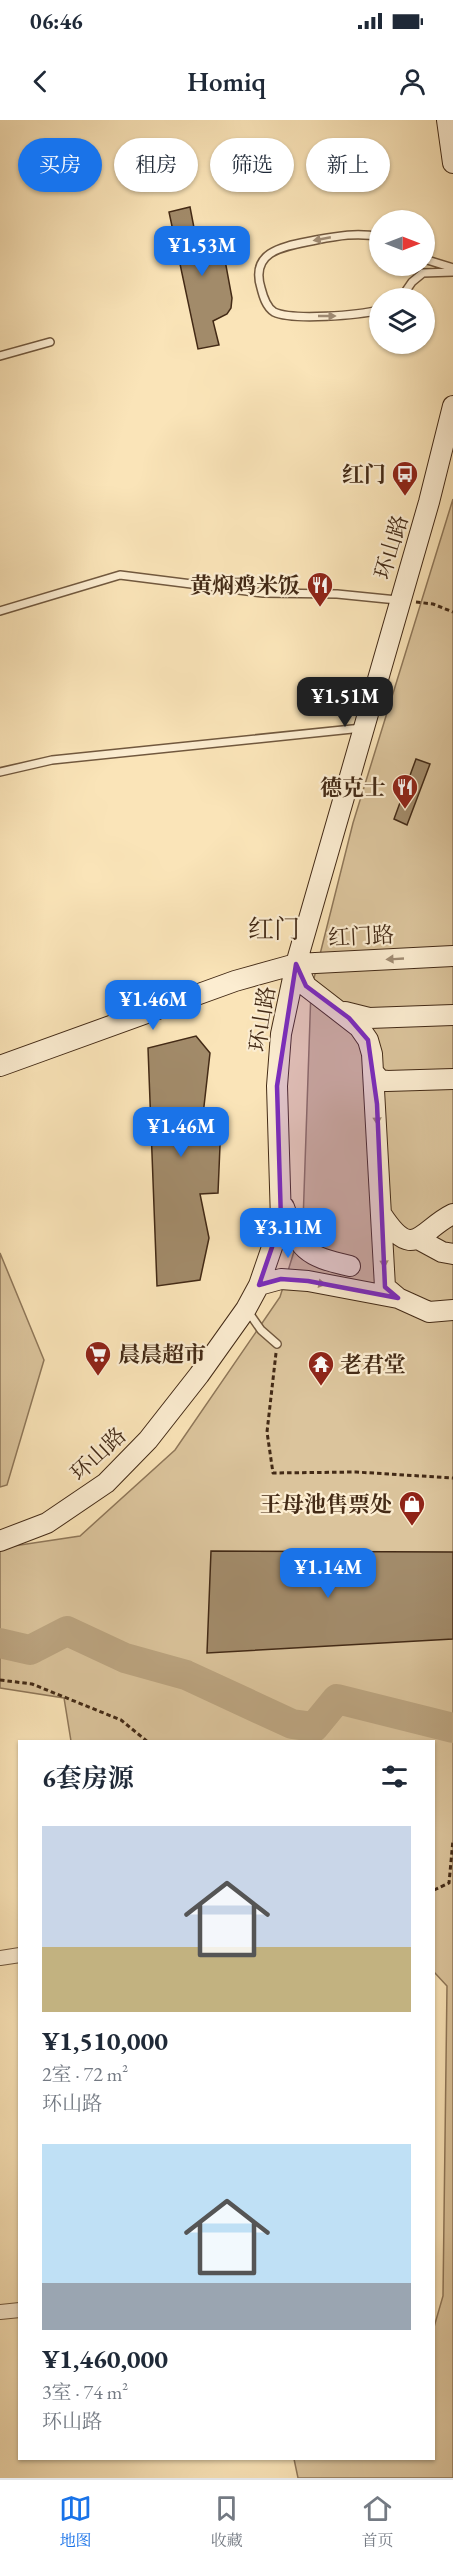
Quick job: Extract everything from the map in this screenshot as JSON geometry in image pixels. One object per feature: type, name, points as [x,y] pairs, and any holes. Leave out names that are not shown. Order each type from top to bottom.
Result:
[{"type":"main road","points":[[447,120],[453,163]]},
{"type":"main road","name":"环山路","points":[[0,1541],[46,1523],[106,1483],[148,1440],[246,1309],[259,1285],[281,1221],[277,1086],[281,1034],[296,964],[437,475],[453,406]]},
{"type":"main road","name":"红门路","points":[[0,1066],[235,981],[296,964],[453,956]]},
{"type":"main road","points":[[296,964],[306,986],[321,1000],[355,1016],[369,1018],[453,1015]]},
{"type":"main road","points":[[334,1007],[359,1028],[368,1041],[374,1073],[385,1287],[398,1298]]},
{"type":"main road","points":[[374,1073],[380,1080],[387,1081],[453,1079]]},
{"type":"main road","points":[[280,1196],[298,1243],[311,1253],[331,1262],[350,1266]]},
{"type":"main road","points":[[418,1239],[453,1214]]},
{"type":"main road","points":[[382,1215],[393,1232],[406,1239],[418,1239],[442,1252],[453,1254]]},
{"type":"main road","points":[[259,1285],[281,1279],[308,1281],[398,1298],[429,1311],[453,1310]]},
{"type":"street","points":[[0,1958],[18,1955]]},
{"type":"street","points":[[0,2312],[18,2310]]},
{"type":"lane","points":[[369,235],[339,236],[285,247],[267,254],[260,265],[260,285],[266,303],[274,312],[305,316],[336,316],[369,312]]},
{"type":"lane","points":[[435,263],[453,270]]},
{"type":"lane","points":[[408,288],[423,273],[453,270]]},
{"type":"lane","points":[[0,356],[50,342]]},
{"type":"lane","points":[[0,611],[120,575],[263,593],[337,594],[400,601]]},
{"type":"lane","points":[[0,772],[52,760],[364,728]]},
{"type":"lane","points":[[246,1309],[261,1330],[277,1344]]},
{"type":"path","points":[[400,601],[433,604],[453,612]]},
{"type":"path","points":[[277,1344],[267,1432],[273,1473],[356,1472],[453,1478]]},
{"type":"path","points":[[0,1680],[32,1684],[121,1720],[146,1740]]},
{"type":"path","points":[[435,1890],[449,1883],[453,1840]]},
{"type":"highlighted area","points":[[296,964],[306,986],[349,1018],[368,1040],[377,1104],[385,1287],[398,1298],[308,1281],[281,1279],[259,1285],[281,1221],[277,1086]]},
{"type":"shaded area","points":[[453,499],[453,2478],[298,2478],[294,2460],[435,2460],[435,2324],[443,2296],[447,1986],[435,1973],[435,1740],[71,1740],[64,1698],[0,1688],[0,1548],[80,1536],[175,1450],[280,1297],[303,1222],[311,990],[353,823]]},
{"type":"shaded area","points":[[0,1253],[44,1360],[7,1485],[0,1487]]},
{"type":"building","points":[[190,207],[195,233],[206,233],[216,237],[222,244],[232,298],[231,308],[227,314],[213,321],[219,345],[198,349],[169,212]]},
{"type":"building","points":[[416,759],[430,764],[407,825],[394,819]]},
{"type":"building","points":[[196,1036],[210,1053],[202,1124],[221,1122],[218,1193],[200,1194],[209,1238],[200,1280],[157,1286],[148,1048]]},
{"type":"building","points":[[211,1551],[453,1552],[453,1639],[207,1653]]},
{"type":"waterway","points":[[0,1643],[30,1650],[67,1631],[125,1658],[186,1675],[292,1724],[314,1727],[337,1699],[453,1728]]},
{"type":"place","name":"红门","points":[[405,497]]},
{"type":"place","name":"黄焖鸡米饭","points":[[320,608]]},
{"type":"place","name":"德克士","points":[[405,810]]},
{"type":"place","name":"晨晨超市","points":[[98,1377]]},
{"type":"place","name":"老君堂","points":[[321,1387]]},
{"type":"place","name":"王母池售票处","points":[[412,1527]]},
{"type":"district","name":"红门","points":[[274,929]]}]
